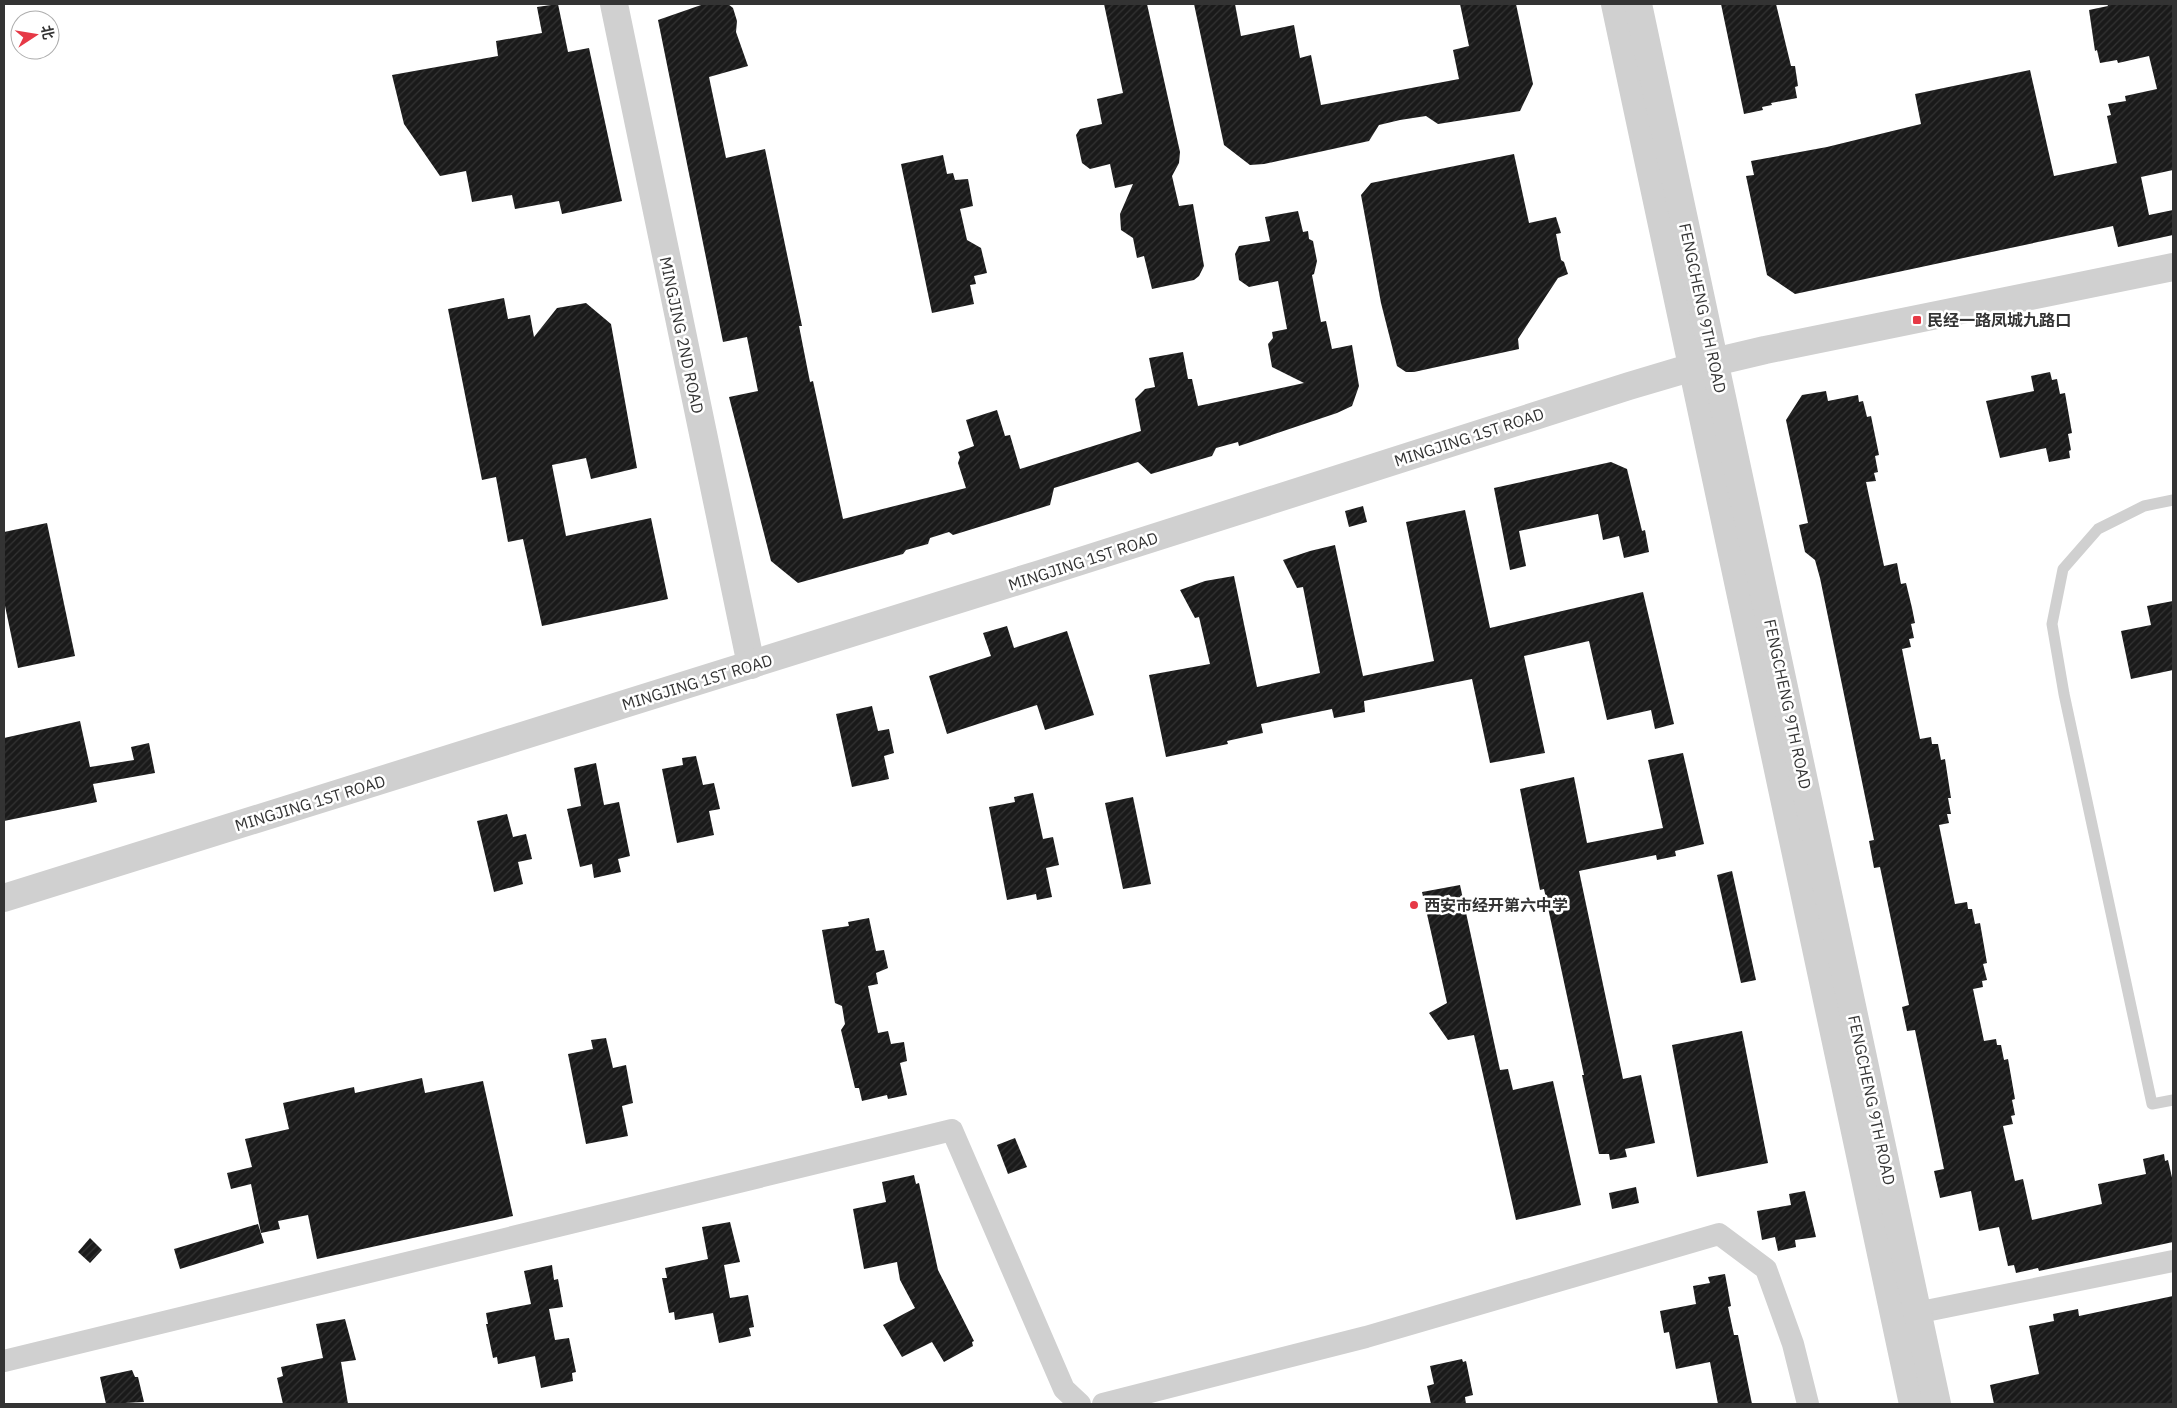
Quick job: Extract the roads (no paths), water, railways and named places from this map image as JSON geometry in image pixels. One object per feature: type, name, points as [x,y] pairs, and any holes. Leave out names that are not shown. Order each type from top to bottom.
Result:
[{"type":"street","name":"MINGJING 2ND ROAD","points":[[614,4],[751,665]]},
{"type":"street","name":"FENGCHENG 9TH ROAD","points":[[1616,4],[1704,365],[1907,1315],[1937,1404]]},
{"type":"street","name":"FENGCHENG 9TH ROAD","points":[[1638,4],[1704,365]]},
{"type":"street","name":"MINGJING 1ST ROAD","points":[[4,898],[1704,365],[2173,267]]},
{"type":"street","points":[[4,1361],[952,1130],[1064,1389],[1080,1404]]},
{"type":"street","points":[[1107,1404],[1366,1337],[1719,1234],[1766,1269],[1793,1344],[1808,1404]]},
{"type":"street","points":[[1907,1315],[2173,1261]]},
{"type":"street","name":"FENGCHENG 9TH ROAD","points":[[1907,1315],[1913,1404]]},
{"type":"lane","points":[[2173,500],[2144,506],[2098,529],[2062,569],[2052,624],[2064,694],[2152,1104],[2173,1100]]},
{"type":"place","name":"民经一路凤城九路口","points":[[1917,320]]},
{"type":"place","name":"西安市经开第六中学","points":[[1414,905]]}]
